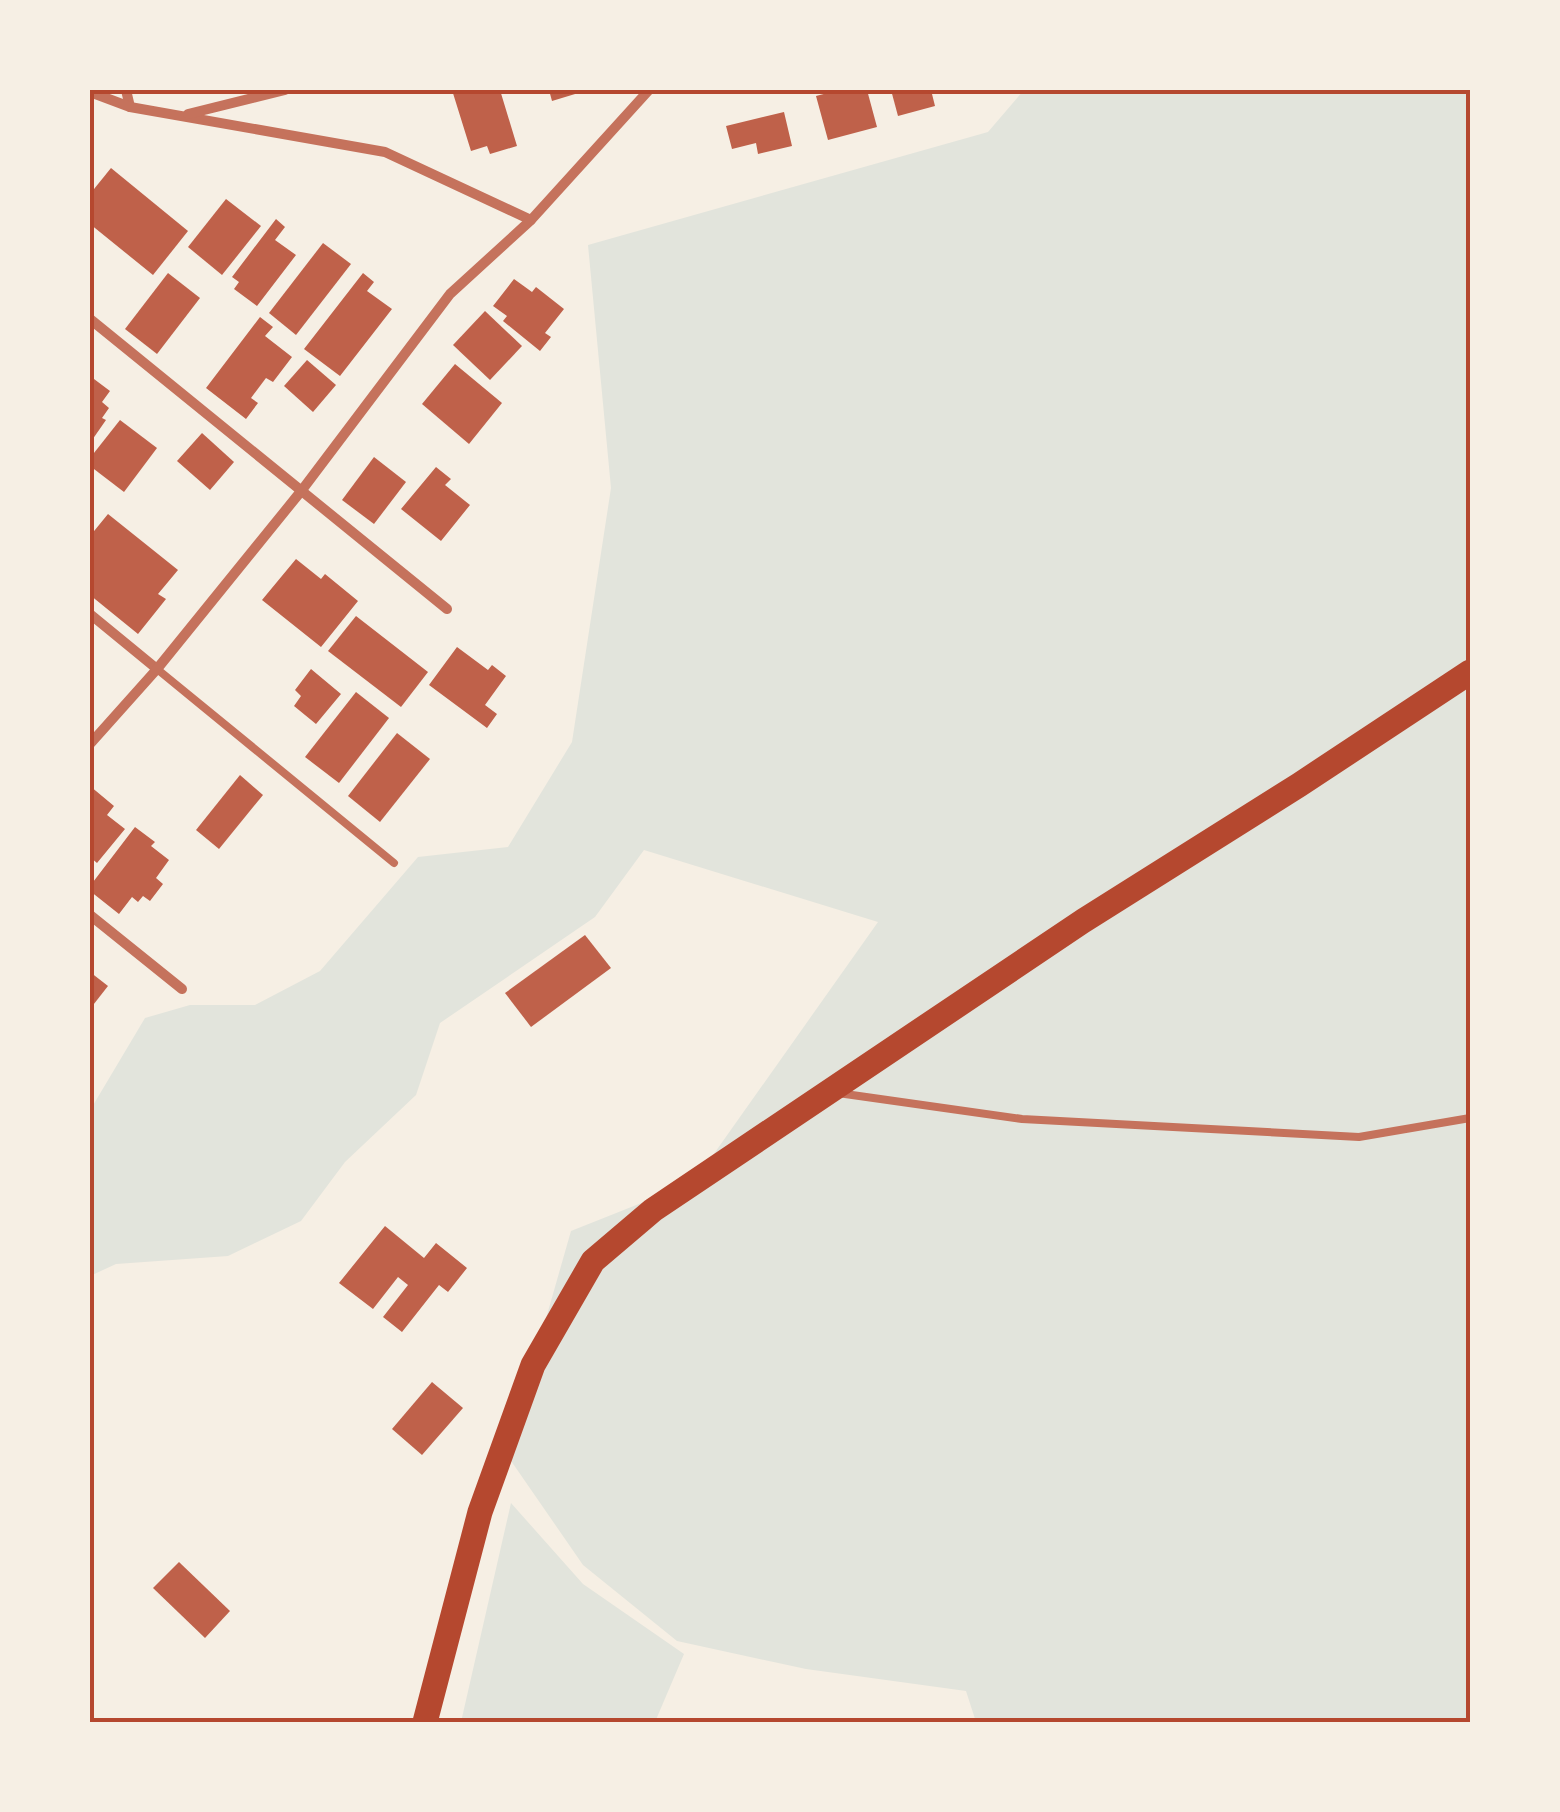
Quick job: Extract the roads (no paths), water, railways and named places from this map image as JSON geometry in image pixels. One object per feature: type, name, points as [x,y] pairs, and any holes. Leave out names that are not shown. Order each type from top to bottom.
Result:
[{"type":"main road","points":[[424,1722],[493,1475],[534,1365],[593,1261],[652,1210],[1083,920],[1300,785],[1470,672]]},
{"type":"street","points":[[126,90],[130,107]]},
{"type":"street","points":[[182,115],[284,90]]},
{"type":"street","points":[[90,744],[302,490],[450,294],[531,220],[649,90]]},
{"type":"street","points":[[90,92],[130,107],[385,152],[531,220]]},
{"type":"street","points":[[90,319],[447,609]]},
{"type":"street","points":[[90,614],[156,669]]},
{"type":"street","points":[[90,915],[182,989]]},
{"type":"lane","points":[[156,669],[394,862]]},
{"type":"lane","points":[[828,1092],[1022,1118],[1359,1137],[1470,1118]]}]
